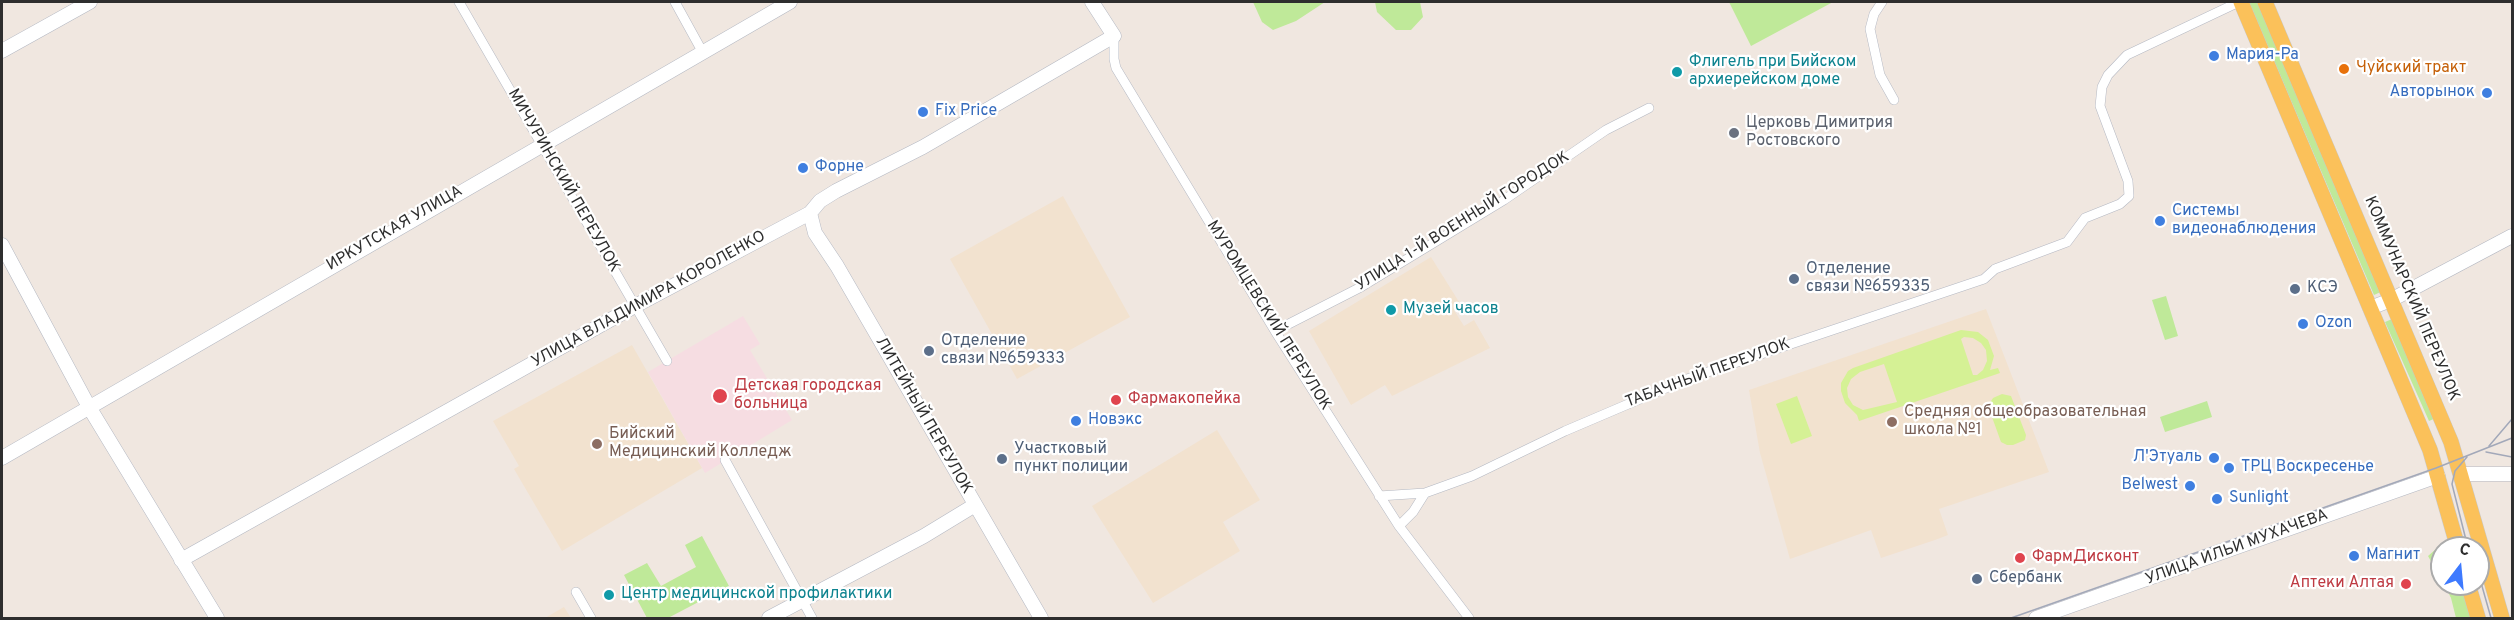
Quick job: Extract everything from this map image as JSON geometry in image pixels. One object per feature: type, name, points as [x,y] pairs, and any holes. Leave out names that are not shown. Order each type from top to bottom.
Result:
[{"type":"main road","points":[[2240,2],[2422,430],[2455,536]]},
{"type":"main road","name":"КОММУНАРСКИЙ ПЕРЕУЛОК","points":[[2265,2],[2451,442],[2502,618]]},
{"type":"main road","points":[[2472,596],[2478,618]]},
{"type":"street","points":[[2,51],[90,2]]},
{"type":"street","name":"МИЧУРИНСКИЙ ПЕРЕУЛОК","points":[[459,2],[667,361]]},
{"type":"street","points":[[675,2],[702,51]]},
{"type":"street","name":"ИРКУТСКАЯ УЛИЦА","points":[[2,458],[789,2]]},
{"type":"street","name":"МУРОМЦЕВСКИЙ ПЕРЕУЛОК","points":[[1092,2],[1114,36],[1116,68],[1275,331],[1399,526],[1469,618]]},
{"type":"street","points":[[1881,2],[1874,14],[1870,29],[1880,75],[1894,100]]},
{"type":"street","name":"ТАБАЧНЫЙ ПЕРЕУЛОК","points":[[1379,496],[1425,493],[1472,476],[1565,431],[1687,379],[1984,279],[1995,269],[2067,242],[2085,218],[2126,200],[2130,196],[2130,188],[2100,106],[2102,87],[2108,75],[2127,55],[2240,2]]},
{"type":"street","name":"УЛИЦА ВЛАДИМИРА КОРОЛЕНКО","points":[[181,560],[635,306],[810,213],[820,201],[836,191],[932,142],[1114,36]]},
{"type":"street","name":"УЛИЦА 1-Й ВОЕННЫЙ ГОРОДОК","points":[[1275,331],[1361,287],[1504,200],[1606,130],[1648,108]]},
{"type":"street","name":"ЛИТЕЙНЫЙ ПЕРЕУЛОК","points":[[810,213],[815,233],[837,266],[1041,618]]},
{"type":"street","points":[[2370,308],[2391,300],[2512,236]]},
{"type":"street","points":[[2,244],[89,406],[217,618]]},
{"type":"street","points":[[725,460],[812,618]]},
{"type":"street","points":[[2462,474],[2512,474]]},
{"type":"street","name":"УЛИЦА ИЛЬИ МУХАЧЕВА","points":[[2036,618],[2438,476]]},
{"type":"street","points":[[1399,526],[1413,513],[1425,493]]},
{"type":"street","points":[[769,618],[975,505]]},
{"type":"street","points":[[576,592],[591,618]]},
{"type":"shaded area","points":[[1063,196],[1130,317],[1017,379],[950,259]]},
{"type":"shaded area","points":[[1431,257],[1461,305],[1454,310],[1464,326],[1474,320],[1490,348],[1392,396],[1385,385],[1351,405],[1309,331]]},
{"type":"shaded area","name":"Средняя общеобразовательная школа №1","points":[[1986,309],[2049,472],[1939,509],[1948,535],[1935,540],[1881,558],[1871,530],[1790,559],[1760,453],[1749,390]]},
{"type":"shaded area","name":"Детская городская больница","points":[[743,316],[760,344],[750,350],[792,420],[705,473],[648,372]]},
{"type":"shaded area","name":"Бийский Медицинский Колледж","points":[[632,345],[702,468],[562,551],[514,469],[519,466],[493,421]]},
{"type":"shaded area","points":[[1217,430],[1260,500],[1223,522],[1240,551],[1153,603],[1092,506]]},
{"type":"shaded area","points":[[564,607],[571,618],[545,618]]},
{"type":"green space","points":[[1253,2],[1325,2],[1296,21],[1273,30],[1262,22]]},
{"type":"green space","points":[[1375,2],[1420,2],[1423,17],[1411,30],[1396,30],[1377,12]]},
{"type":"green space","points":[[1729,2],[1833,2],[1751,46]]},
{"type":"green space","points":[[2249,2],[2259,2],[2383,291],[2374,295]]},
{"type":"green space","points":[[2166,296],[2178,336],[2165,340],[2152,300]]},
{"type":"green space","points":[[2392,319],[2436,418],[2429,421],[2385,322]]},
{"type":"green space","points":[[1961,330],[1978,332],[1988,340],[1994,356],[1990,370],[1998,368],[2000,373],[1859,421],[1857,415],[1845,403],[1841,391],[1841,383],[1848,371]],"holes":[[[1973,338],[1986,350],[1987,361],[1983,370],[1977,375],[1973,375],[1961,339]],[[1884,364],[1897,402],[1863,410],[1853,405],[1848,397],[1847,388],[1851,379],[1860,372]]]},
{"type":"green space","points":[[2002,394],[2011,396],[2026,435],[2025,440],[2013,445],[2001,442],[1988,406],[1993,398]]},
{"type":"green space","points":[[1797,396],[1812,436],[1791,444],[1776,404]]},
{"type":"green space","points":[[2207,401],[2212,417],[2165,432],[2160,417]]},
{"type":"green space","points":[[702,536],[729,586],[668,618],[647,618],[624,575],[647,563],[661,586],[696,567],[685,545]]},
{"type":"green space","points":[[2450,596],[2466,596],[2472,618],[2456,618]]},
{"type":"tram line","points":[[2489,446],[2512,419]]},
{"type":"tram line","points":[[2011,618],[2436,468],[2512,438]]},
{"type":"tram line","points":[[2486,452],[2512,457]]},
{"type":"tram line","points":[[2465,536],[2452,484],[2455,471],[2467,457]]},
{"type":"tram line","points":[[2485,596],[2491,618]]},
{"type":"place","name":"Мария-Ра","points":[[2214,56]]},
{"type":"place","name":"Чуйский тракт","points":[[2344,69]]},
{"type":"place","name":"Флигель при Бийском архиерейском доме","points":[[1677,72]]},
{"type":"place","name":"Авторынок","points":[[2487,93]]},
{"type":"place","name":"Fix Price","points":[[923,112]]},
{"type":"place","name":"Церковь Димитрия Ростовского","points":[[1734,133]]},
{"type":"place","name":"Форне","points":[[803,168]]},
{"type":"place","name":"Системы видеонаблюдения","points":[[2160,221]]},
{"type":"place","name":"Отделение связи №659335","points":[[1794,279]]},
{"type":"place","name":"КСЭ","points":[[2295,289]]},
{"type":"place","name":"Музей часов","points":[[1391,310]]},
{"type":"place","name":"Ozon","points":[[2303,324]]},
{"type":"place","name":"Отделение связи №659333","points":[[929,351]]},
{"type":"place","name":"Детская городская больница","points":[[720,396]]},
{"type":"place","name":"Фармакопейка","points":[[1116,400]]},
{"type":"place","name":"Новэкс","points":[[1076,421]]},
{"type":"place","name":"Средняя общеобразовательная школа №1","points":[[1892,422]]},
{"type":"place","name":"Бийский Медицинский Колледж","points":[[597,444]]},
{"type":"place","name":"Л'Этуаль","points":[[2214,458]]},
{"type":"place","name":"Участковый пункт полиции","points":[[1002,459]]},
{"type":"place","name":"ТРЦ Воскресенье","points":[[2229,468]]},
{"type":"place","name":"Belwest","points":[[2190,486]]},
{"type":"place","name":"Sunlight","points":[[2217,499]]},
{"type":"place","name":"Магнит","points":[[2354,556]]},
{"type":"place","name":"ФармДисконт","points":[[2020,558]]},
{"type":"place","name":"Сбербанк","points":[[1977,579]]},
{"type":"place","name":"Аптеки Алтая","points":[[2406,584]]},
{"type":"place","name":"Центр медицинской профилактики","points":[[609,595]]}]
